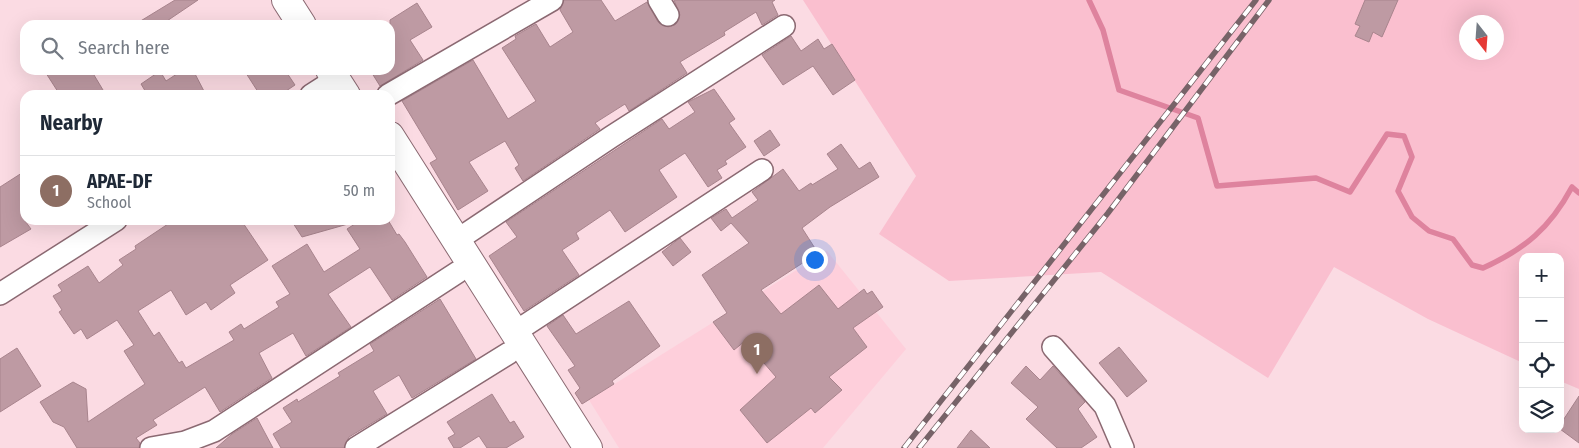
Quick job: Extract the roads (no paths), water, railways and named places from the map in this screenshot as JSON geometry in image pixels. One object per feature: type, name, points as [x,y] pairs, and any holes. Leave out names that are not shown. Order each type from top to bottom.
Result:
[{"type":"street","points":[[286,0],[299,20]]},
{"type":"street","points":[[306,0],[318,20]]},
{"type":"street","points":[[395,91],[552,0]]},
{"type":"street","points":[[457,240],[784,26]]},
{"type":"street","points":[[320,90],[340,78],[357,90]]},
{"type":"street","points":[[395,144],[457,240],[569,448]]},
{"type":"street","points":[[356,448],[762,170]]},
{"type":"street","points":[[395,172],[458,272],[512,342],[588,448]]},
{"type":"street","points":[[0,294],[108,225]]},
{"type":"street","points":[[151,448],[185,442],[214,431],[458,272]]},
{"type":"street","points":[[1053,347],[1105,406],[1124,448]]},
{"type":"waterway","points":[[1089,0],[1103,30],[1119,90],[1198,118],[1217,186],[1316,178],[1350,192],[1387,134],[1404,136],[1412,157],[1398,191],[1412,217],[1429,231],[1453,239],[1472,265],[1483,268],[1512,253],[1535,236],[1555,214],[1572,187],[1579,193]]},
{"type":"railway","points":[[904,448],[1256,0]]},
{"type":"railway","points":[[919,448],[1108,213],[1269,0]]},
{"type":"place","name":"APAE-DF","points":[[757,374]]}]
